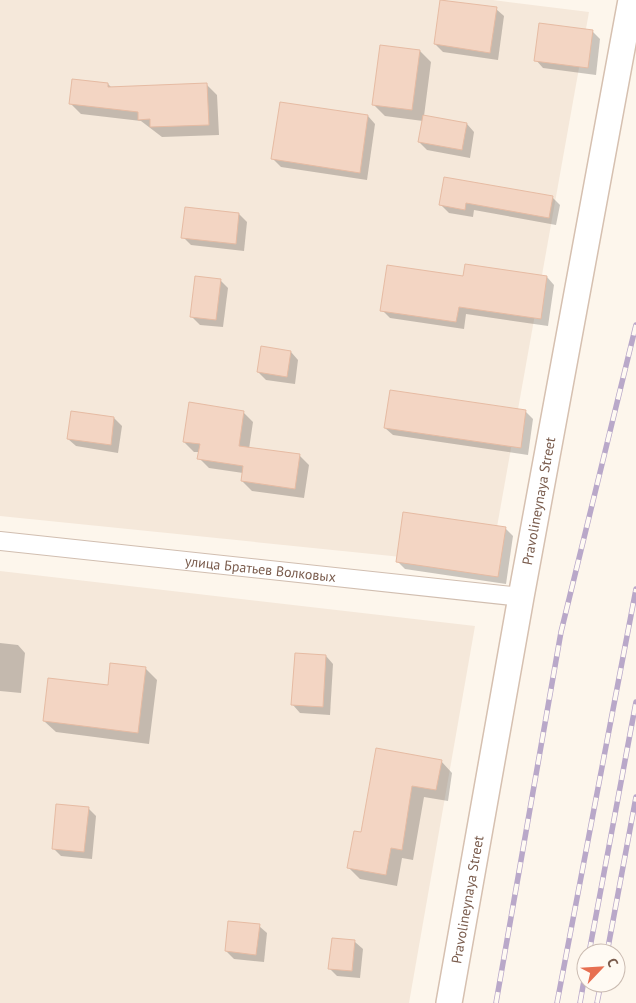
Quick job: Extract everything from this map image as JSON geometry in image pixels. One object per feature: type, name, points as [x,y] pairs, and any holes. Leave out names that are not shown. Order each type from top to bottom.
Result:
[{"type":"main road","name":"Pravolineynaya Street","points":[[449,1003],[521,597],[631,0]]},
{"type":"street","name":"улица Братьев Волковых","points":[[0,541],[521,597]]},
{"type":"shaded area","points":[[0,0],[493,0],[589,12],[490,566],[0,516]]},
{"type":"shaded area","points":[[0,571],[475,626],[409,1003],[0,1003]]},
{"type":"building","points":[[440,0],[497,7],[490,53],[434,44]]},
{"type":"building","points":[[539,23],[593,30],[588,68],[534,61]]},
{"type":"building","points":[[380,45],[420,50],[412,110],[372,105]]},
{"type":"building","points":[[72,79],[108,83],[108,87],[207,83],[209,125],[150,127],[150,119],[138,120],[138,112],[69,104]]},
{"type":"building","points":[[280,102],[368,115],[360,173],[271,159]]},
{"type":"building","points":[[423,115],[467,123],[462,150],[418,142]]},
{"type":"building","points":[[444,177],[553,196],[549,218],[466,203],[465,210],[439,205]]},
{"type":"building","points":[[185,207],[239,213],[236,244],[181,238]]},
{"type":"building","points":[[465,264],[547,276],[541,319],[459,307],[456,322],[380,311],[387,265],[463,276]]},
{"type":"building","points":[[195,276],[221,279],[216,320],[190,317]]},
{"type":"building","points":[[261,346],[291,351],[287,377],[257,372]]},
{"type":"building","points":[[390,390],[526,410],[521,448],[384,428]]},
{"type":"building","points":[[189,402],[244,411],[239,446],[300,454],[295,489],[241,481],[243,466],[197,459],[200,444],[183,442]]},
{"type":"building","points":[[71,411],[114,417],[111,445],[67,439]]},
{"type":"building","points":[[403,512],[506,527],[498,577],[396,562]]},
{"type":"building","points":[[295,653],[326,655],[323,707],[291,705]]},
{"type":"building","points":[[110,663],[146,667],[138,733],[43,721],[48,678],[108,685]]},
{"type":"building","points":[[376,748],[442,760],[436,790],[412,786],[402,850],[391,848],[386,875],[347,868],[354,831],[361,832]]},
{"type":"building","points":[[56,804],[89,807],[84,852],[52,849]]},
{"type":"building","points":[[228,921],[260,924],[256,955],[225,951]]},
{"type":"building","points":[[332,938],[355,940],[352,971],[328,969]]},
{"type":"railway","points":[[496,1003],[561,632],[636,325]]},
{"type":"railway","points":[[557,1003],[636,589]]},
{"type":"railway","points":[[591,943],[636,702]]},
{"type":"railway","points":[[609,943],[636,797]]},
{"type":"railway","points":[[580,1003],[582,993]]},
{"type":"railway","points":[[597,1003],[599,993]]}]
